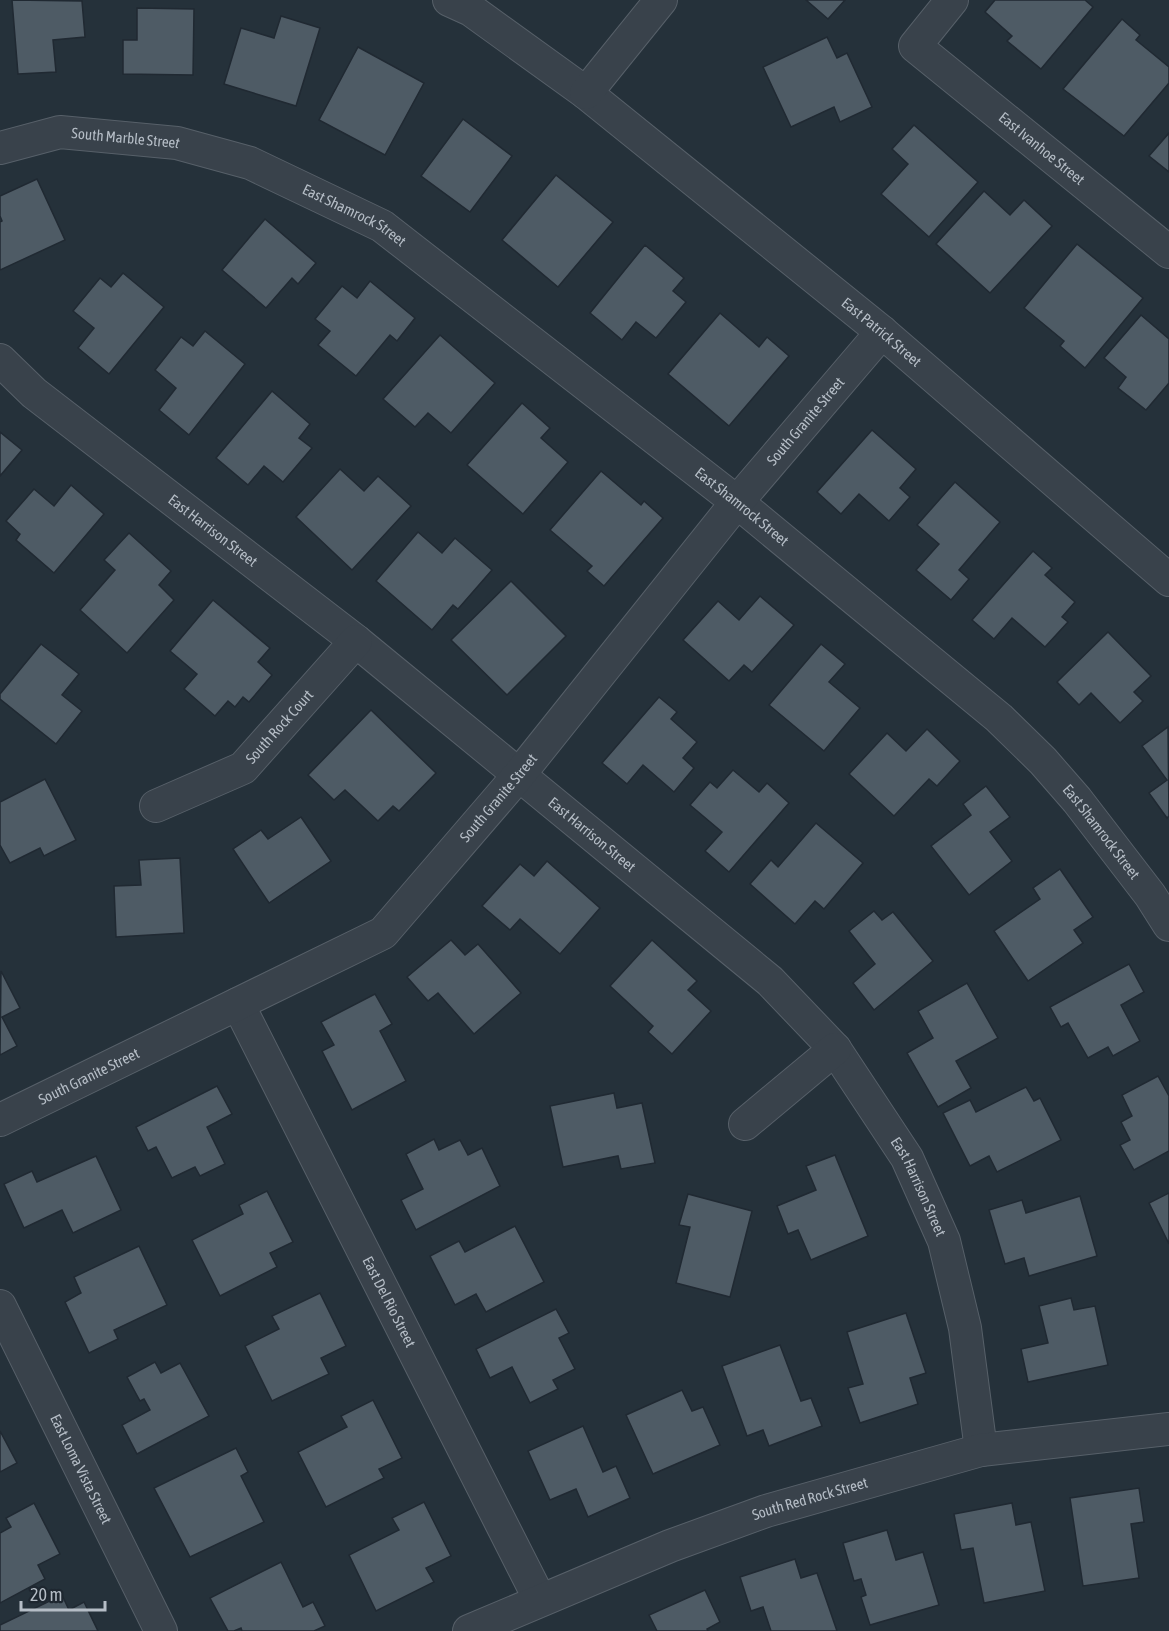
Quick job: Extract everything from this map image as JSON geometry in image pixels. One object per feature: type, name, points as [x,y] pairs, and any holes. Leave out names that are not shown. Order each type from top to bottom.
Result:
[{"type":"street","name":"East Patrick Street","points":[[449,0],[471,10],[586,93],[882,332],[1169,580]]},
{"type":"street","points":[[586,93],[661,0]]},
{"type":"street","name":"East Ivanhoe Street","points":[[952,0],[915,46],[1169,252]]},
{"type":"street","name":"South Marble Street","points":[[0,148],[60,132],[177,143],[250,163]]},
{"type":"street","name":"East Shamrock Street","points":[[250,163],[382,226],[737,502],[1006,725],[1043,761],[1077,800],[1150,895],[1169,925]]},
{"type":"street","name":"South Granite Street","points":[[0,1120],[383,933],[518,776],[737,502],[882,332]]},
{"type":"street","name":"East Harrison Street","points":[[0,360],[34,393],[356,641],[770,981],[835,1049],[907,1158],[944,1241],[965,1328],[981,1450]]},
{"type":"street","name":"South Rock Court","points":[[156,806],[243,768],[356,641]]},
{"type":"street","name":"East Del Rio Street","points":[[238,1004],[540,1600]]},
{"type":"street","points":[[745,1124],[835,1049]]},
{"type":"street","name":"East Loma Vista Street","points":[[0,1306],[161,1631]]},
{"type":"street","name":"South Red Rock Street","points":[[469,1631],[670,1546],[766,1511],[981,1450],[1169,1429]]},
{"type":"building","points":[[12,0],[82,1],[85,37],[53,40],[56,72],[18,74]]},
{"type":"building","points":[[806,0],[845,0],[828,19]]},
{"type":"building","points":[[995,0],[1085,0],[1093,7],[1041,69],[1007,41],[1012,36],[985,12]]},
{"type":"building","points":[[137,8],[194,9],[193,75],[123,74],[123,40],[137,40]]},
{"type":"building","points":[[281,16],[320,28],[296,106],[224,84],[241,28],[274,38]]},
{"type":"building","points":[[1122,19],[1140,35],[1136,40],[1169,67],[1169,83],[1124,136],[1063,89]]},
{"type":"building","points":[[827,37],[837,58],[847,53],[872,107],[840,122],[834,107],[791,127],[763,67]]},
{"type":"building","points":[[358,47],[424,83],[385,155],[319,120]]},
{"type":"building","points":[[463,119],[512,156],[470,212],[421,176]]},
{"type":"building","points":[[914,125],[978,182],[929,237],[881,194],[908,164],[892,149]]},
{"type":"building","points":[[1169,133],[1169,172],[1149,156]]},
{"type":"building","points":[[556,175],[613,222],[558,287],[502,240]]},
{"type":"building","points":[[37,179],[65,240],[0,270],[0,222],[2,221],[0,196]]},
{"type":"building","points":[[984,191],[1010,215],[1024,200],[1052,226],[990,293],[936,244]]},
{"type":"building","points":[[265,219],[316,263],[298,284],[292,278],[266,308],[222,270]]},
{"type":"building","points":[[1077,244],[1143,298],[1085,368],[1060,346],[1064,341],[1024,308]]},
{"type":"building","points":[[645,245],[684,278],[673,291],[686,302],[656,338],[636,322],[622,340],[590,313]]},
{"type":"building","points":[[123,273],[164,307],[109,374],[78,348],[94,328],[73,311],[100,278],[111,287]]},
{"type":"building","points":[[370,281],[415,318],[397,341],[390,335],[356,376],[318,345],[330,331],[315,319],[342,286],[357,298]]},
{"type":"building","points":[[720,313],[759,347],[767,337],[789,356],[729,426],[668,374]]},
{"type":"building","points":[[1141,315],[1169,339],[1169,383],[1146,410],[1118,388],[1126,377],[1104,358]]},
{"type":"building","points":[[205,331],[245,364],[189,435],[159,410],[176,388],[155,370],[181,337],[193,346]]},
{"type":"building","points":[[440,335],[495,383],[451,433],[428,413],[415,427],[383,399]]},
{"type":"building","points":[[272,391],[310,424],[299,438],[312,448],[283,482],[264,466],[248,485],[216,458]]},
{"type":"building","points":[[522,403],[550,428],[541,438],[568,462],[523,514],[467,465]]},
{"type":"building","points":[[872,430],[916,469],[900,488],[910,497],[889,521],[859,494],[841,514],[817,492]]},
{"type":"building","points":[[0,432],[22,450],[0,476]]},
{"type":"building","points":[[340,469],[364,491],[378,476],[411,506],[352,570],[296,517]]},
{"type":"building","points":[[601,471],[641,505],[644,501],[663,518],[604,586],[587,571],[592,566],[550,530]]},
{"type":"building","points":[[955,482],[1000,522],[959,570],[969,579],[951,600],[916,570],[939,544],[917,525]]},
{"type":"building","points":[[71,485],[104,514],[54,573],[16,540],[20,534],[6,521],[34,489],[54,506]]},
{"type":"building","points":[[418,532],[442,553],[455,538],[492,570],[458,609],[453,605],[432,630],[376,581]]},
{"type":"building","points":[[129,533],[171,571],[159,585],[174,600],[127,653],[80,610],[115,570],[104,560]]},
{"type":"building","points":[[1033,551],[1052,568],[1045,575],[1075,602],[1062,617],[1068,622],[1045,647],[1012,618],[994,639],[972,620]]},
{"type":"building","points":[[511,581],[566,636],[507,695],[451,640]]},
{"type":"building","points":[[760,596],[794,625],[752,672],[744,665],[729,681],[683,640],[718,601],[739,620]]},
{"type":"building","points":[[213,600],[270,648],[258,662],[272,675],[249,702],[243,697],[235,707],[228,701],[215,716],[184,689],[197,674],[170,651]]},
{"type":"building","points":[[1108,632],[1151,676],[1134,692],[1143,701],[1120,723],[1091,693],[1079,705],[1057,682]]},
{"type":"building","points":[[41,644],[79,674],[62,695],[82,711],[56,744],[0,699],[0,694]]},
{"type":"building","points":[[821,644],[845,664],[829,682],[860,708],[824,751],[769,705]]},
{"type":"building","points":[[659,697],[677,712],[671,719],[697,742],[683,758],[694,768],[674,792],[643,765],[627,784],[602,763]]},
{"type":"building","points":[[371,710],[436,773],[399,811],[393,806],[378,821],[345,790],[334,800],[308,775]]},
{"type":"building","points":[[1168,727],[1169,816],[1167,818],[1149,793],[1167,780],[1142,746]]},
{"type":"building","points":[[927,729],[960,761],[937,786],[929,779],[894,816],[849,774],[887,733],[906,751]]},
{"type":"building","points":[[733,770],[759,792],[767,783],[789,803],[729,872],[705,851],[722,832],[690,805],[710,782],[717,788]]},
{"type":"building","points":[[45,779],[76,840],[44,856],[40,848],[10,863],[0,845],[0,802]]},
{"type":"building","points":[[986,786],[1010,817],[990,832],[1012,861],[969,895],[931,846],[971,815],[963,804]]},
{"type":"building","points":[[301,817],[331,861],[269,903],[233,849],[261,830],[268,839]]},
{"type":"building","points":[[816,823],[863,863],[824,909],[815,901],[795,924],[750,884],[771,860],[778,867]]},
{"type":"building","points":[[180,858],[184,933],[116,937],[114,886],[141,885],[139,860]]},
{"type":"building","points":[[547,861],[600,908],[560,954],[520,919],[510,930],[482,906],[520,864],[534,876]]},
{"type":"building","points":[[1060,869],[1093,917],[1074,930],[1083,943],[1028,981],[994,931],[1040,899],[1033,888]]},
{"type":"building","points":[[874,911],[882,920],[893,912],[933,961],[874,1010],[853,983],[875,964],[849,931]]},
{"type":"building","points":[[451,940],[465,955],[478,944],[521,993],[474,1034],[438,993],[428,1001],[407,977]]},
{"type":"building","points":[[652,940],[697,981],[688,990],[711,1011],[672,1054],[648,1032],[653,1026],[610,986]]},
{"type":"building","points":[[1129,964],[1144,992],[1121,1005],[1140,1041],[1113,1056],[1108,1047],[1088,1058],[1068,1023],[1061,1027],[1050,1007]]},
{"type":"building","points":[[1,971],[20,1008],[2,1017],[17,1046],[0,1055]]},
{"type":"building","points":[[967,983],[998,1038],[956,1061],[971,1088],[938,1107],[907,1053],[933,1038],[918,1011]]},
{"type":"building","points":[[375,994],[392,1024],[380,1031],[406,1081],[352,1110],[322,1051],[334,1045],[321,1022]]},
{"type":"building","points":[[1158,1076],[1169,1096],[1169,1151],[1134,1170],[1120,1145],[1130,1140],[1121,1122],[1132,1116],[1122,1095]]},
{"type":"building","points":[[217,1086],[232,1114],[207,1127],[225,1164],[200,1176],[195,1167],[172,1178],[156,1147],[148,1151],[136,1127]]},
{"type":"building","points":[[1026,1087],[1034,1101],[1040,1098],[1061,1140],[997,1172],[989,1156],[970,1166],[943,1113],[970,1100],[976,1112]]},
{"type":"building","points":[[614,1093],[617,1108],[642,1103],[655,1163],[621,1169],[618,1156],[563,1167],[550,1106]]},
{"type":"building","points":[[434,1139],[439,1150],[460,1140],[468,1155],[482,1148],[500,1186],[416,1230],[401,1200],[423,1189],[406,1154]]},
{"type":"building","points":[[835,1155],[868,1236],[811,1260],[798,1230],[788,1234],[777,1206],[816,1190],[806,1166]]},
{"type":"building","points":[[96,1156],[121,1210],[73,1233],[62,1210],[24,1228],[4,1184],[32,1171],[37,1182]]},
{"type":"building","points":[[267,1191],[293,1242],[270,1253],[277,1267],[220,1296],[192,1240],[243,1214],[239,1205]]},
{"type":"building","points":[[1169,1193],[1169,1244],[1149,1203]]},
{"type":"building","points":[[688,1194],[752,1211],[730,1297],[676,1283],[690,1227],[679,1225]]},
{"type":"building","points":[[1080,1196],[1097,1256],[1029,1276],[1024,1258],[1005,1264],[989,1210],[1022,1200],[1026,1213]]},
{"type":"building","points":[[515,1226],[544,1282],[486,1312],[476,1294],[455,1305],[430,1256],[459,1241],[465,1252]]},
{"type":"building","points":[[139,1246],[167,1305],[114,1330],[118,1339],[89,1353],[65,1302],[81,1293],[74,1277]]},
{"type":"building","points":[[320,1293],[346,1346],[321,1358],[329,1374],[272,1401],[245,1346],[279,1329],[272,1316]]},
{"type":"building","points":[[1071,1298],[1074,1310],[1095,1306],[1108,1365],[1028,1382],[1021,1349],[1048,1343],[1039,1306]]},
{"type":"building","points":[[556,1309],[569,1333],[559,1338],[575,1369],[553,1380],[558,1389],[530,1403],[512,1367],[490,1378],[476,1349]]},
{"type":"building","points":[[906,1313],[926,1373],[910,1378],[918,1404],[860,1423],[848,1388],[863,1384],[847,1332]]},
{"type":"building","points":[[780,1345],[801,1401],[811,1398],[822,1426],[769,1446],[763,1430],[747,1436],[722,1366]]},
{"type":"building","points":[[155,1362],[161,1373],[180,1363],[209,1416],[137,1454],[122,1425],[150,1410],[144,1399],[140,1401],[127,1377]]},
{"type":"building","points":[[682,1390],[692,1411],[703,1407],[720,1445],[653,1474],[626,1415]]},
{"type":"building","points":[[373,1400],[402,1458],[379,1469],[384,1478],[326,1507],[298,1452],[347,1427],[341,1416]]},
{"type":"building","points":[[583,1426],[603,1472],[616,1466],[630,1498],[588,1517],[576,1489],[550,1500],[528,1451]]},
{"type":"building","points":[[0,1431],[17,1463],[0,1472]]},
{"type":"building","points":[[236,1448],[248,1472],[241,1476],[264,1522],[190,1557],[154,1488]]},
{"type":"building","points":[[1139,1488],[1144,1522],[1131,1524],[1139,1578],[1083,1586],[1070,1498]]},
{"type":"building","points":[[424,1502],[451,1556],[426,1568],[434,1582],[376,1611],[349,1555],[399,1530],[392,1518]]},
{"type":"building","points":[[34,1503],[60,1554],[38,1565],[45,1579],[0,1603],[0,1533],[11,1527],[6,1518]]},
{"type":"building","points":[[1012,1503],[1016,1525],[1031,1522],[1045,1591],[984,1603],[973,1548],[961,1550],[954,1514]]},
{"type":"building","points":[[887,1530],[896,1560],[923,1552],[939,1605],[870,1625],[861,1597],[866,1595],[861,1579],[854,1581],[843,1543]]},
{"type":"building","points":[[795,1559],[801,1578],[817,1573],[837,1631],[771,1631],[763,1607],[751,1611],[740,1577]]},
{"type":"building","points":[[281,1562],[303,1607],[313,1602],[325,1626],[314,1631],[242,1631],[241,1628],[228,1631],[210,1598]]},
{"type":"building","points":[[705,1590],[720,1622],[707,1629],[708,1631],[657,1631],[649,1615]]},
{"type":"building","points":[[62,1595],[69,1610],[84,1602],[98,1631],[0,1631],[0,1625]]}]
